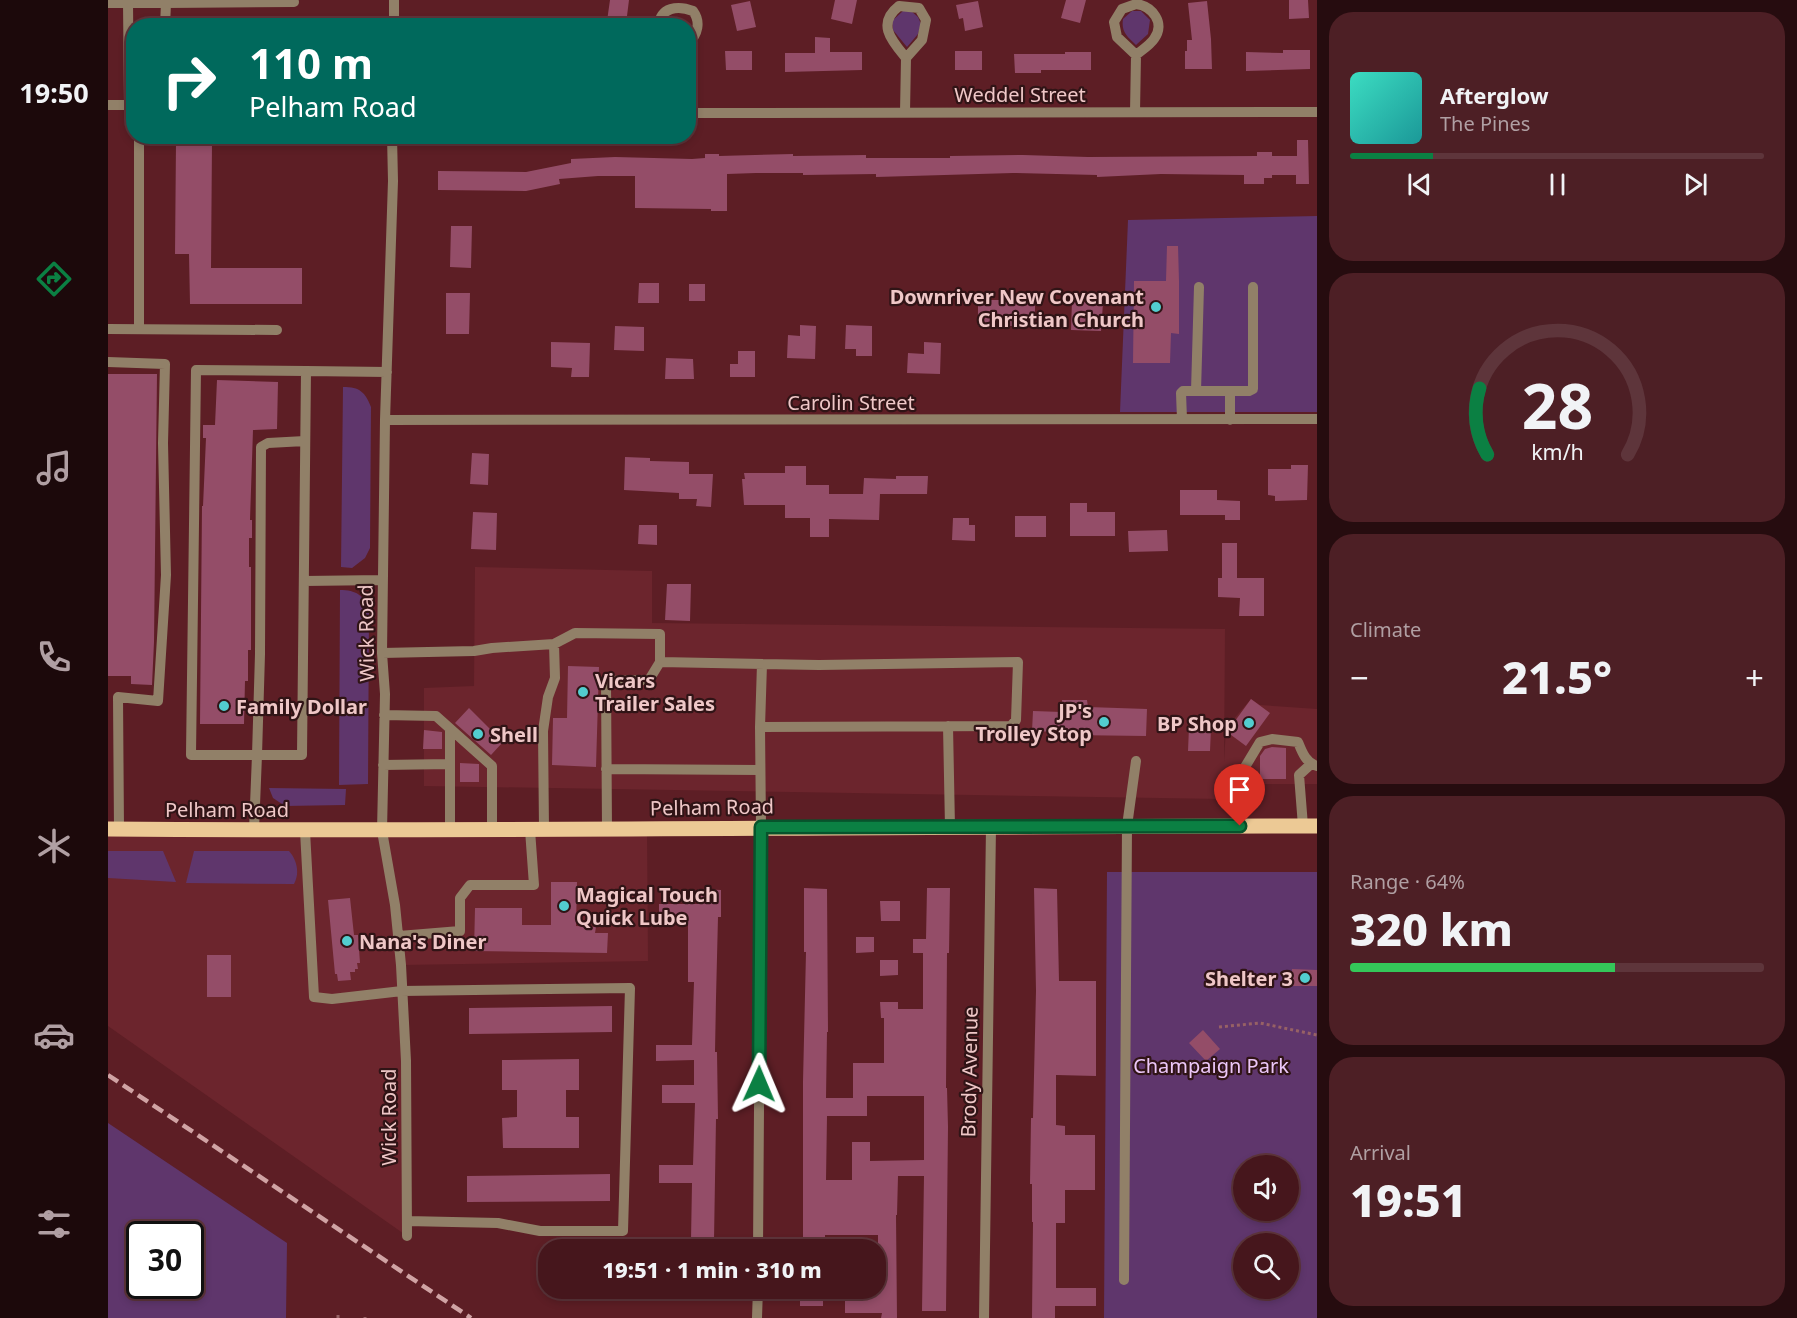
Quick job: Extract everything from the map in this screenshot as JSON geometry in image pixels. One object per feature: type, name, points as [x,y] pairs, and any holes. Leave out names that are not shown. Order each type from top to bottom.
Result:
[{"type":"main road","name":"Pelham Road","points":[[114,829],[382,831],[761,827],[1310,826]]},
{"type":"street","points":[[394,0],[394,18]]},
{"type":"street","points":[[108,3],[294,2]]},
{"type":"street","points":[[128,3],[128,18]]},
{"type":"street","points":[[165,18],[166,3]]},
{"type":"street","points":[[1135,112],[1136,55],[1154,39],[1158,26],[1154,13],[1149,8],[1136,4],[1122,9],[1114,22],[1117,37],[1136,55]]},
{"type":"street","points":[[905,112],[906,58],[887,31],[886,25],[893,11],[899,6],[919,8],[926,20],[922,40],[906,58]]},
{"type":"street","points":[[659,18],[665,11],[675,7],[693,11],[698,18],[696,32]]},
{"type":"street","points":[[108,105],[126,105]]},
{"type":"street","name":"Weddel Street","points":[[696,113],[1317,112]]},
{"type":"street","points":[[139,329],[140,144]]},
{"type":"street","name":"Wick Road","points":[[392,144],[385,420],[382,831],[399,936],[406,1061],[407,1236]]},
{"type":"street","points":[[1196,391],[1198,287]]},
{"type":"street","points":[[1182,419],[1181,393],[1183,391],[1249,391],[1253,389],[1252,287]]},
{"type":"street","points":[[108,329],[277,330]]},
{"type":"street","points":[[108,362],[165,364],[163,443],[166,575],[158,701],[118,697],[114,829]]},
{"type":"street","points":[[306,371],[302,755],[191,755],[196,370],[306,371],[387,372]]},
{"type":"street","points":[[1230,391],[1230,420]]},
{"type":"street","name":"Carolin Street","points":[[385,420],[1317,419]]},
{"type":"street","points":[[254,830],[260,654],[261,447],[268,443],[305,441]]},
{"type":"street","points":[[304,581],[383,580]]},
{"type":"street","points":[[382,653],[474,651],[554,644],[575,633],[660,634],[660,662],[649,680],[606,681],[607,829]]},
{"type":"street","points":[[399,936],[460,931],[460,898],[470,885],[534,885],[543,731],[548,697],[555,678],[554,644]]},
{"type":"street","points":[[660,662],[1018,663],[1016,720],[1011,726],[760,727]]},
{"type":"street","points":[[758,1239],[762,664]]},
{"type":"street","points":[[384,715],[436,716],[492,766],[492,830]]},
{"type":"street","points":[[948,726],[950,827]]},
{"type":"street","points":[[450,729],[450,830]]},
{"type":"street","points":[[1240,826],[1245,766],[1260,742],[1272,739],[1298,742],[1303,755],[1314,765],[1299,775],[1310,826]]},
{"type":"street","points":[[1124,1280],[1127,826],[1136,761]]},
{"type":"street","points":[[383,765],[450,764]]},
{"type":"street","points":[[606,769],[760,770]]},
{"type":"street","name":"Brody Avenue","points":[[984,1318],[991,827]]},
{"type":"street","points":[[305,831],[314,997],[332,999],[402,991],[630,988],[623,1231],[540,1231],[498,1223],[407,1221]]},
{"type":"street","points":[[757,1318],[758,1299]]},
{"type":"path","points":[[1219,1027],[1260,1023],[1317,1035]]},
{"type":"path","points":[[338,1312],[338,1318]]},
{"type":"shaded area","points":[[475,567],[652,571],[652,623],[1225,629],[1224,762],[1226,728],[1251,699],[1260,705],[1317,709],[1317,784],[1224,784],[1223,799],[424,786],[424,688],[474,686]]},
{"type":"shaded area","points":[[647,828],[648,961],[401,965],[407,1236],[108,1026],[108,829]]},
{"type":"green space","points":[[903,11],[911,11],[918,17],[921,24],[918,34],[907,47],[893,30],[892,21]]},
{"type":"green space","points":[[1132,11],[1141,11],[1150,20],[1148,34],[1136,45],[1125,34],[1123,27],[1123,19]]},
{"type":"green space","points":[[1317,216],[1317,412],[1120,412],[1128,220]]},
{"type":"green space","points":[[343,387],[361,391],[371,407],[370,548],[365,558],[352,568],[341,567]]},
{"type":"green space","points":[[340,590],[359,594],[369,611],[368,784],[339,785]]},
{"type":"green space","points":[[269,788],[346,789],[345,805],[285,806],[273,798]]},
{"type":"green space","points":[[108,851],[163,851],[176,882],[108,878]]},
{"type":"green space","points":[[194,851],[289,851],[297,867],[296,880],[294,884],[186,883]]},
{"type":"green space","name":"Champaign Park","points":[[1107,872],[1317,872],[1317,1318],[1104,1318]]},
{"type":"green space","points":[[108,1123],[287,1243],[286,1318],[108,1318]]},
{"type":"building","points":[[610,0],[629,0],[627,18],[607,18]]},
{"type":"building","points":[[835,0],[857,0],[852,24],[831,19]]},
{"type":"building","points":[[1066,0],[1086,0],[1080,23],[1061,18]]},
{"type":"building","points":[[1289,0],[1308,0],[1309,18],[1289,19]]},
{"type":"building","points":[[750,1],[756,27],[737,31],[731,5]]},
{"type":"building","points":[[978,1],[983,27],[965,31],[963,18],[959,19],[956,5]]},
{"type":"building","points":[[1207,1],[1212,69],[1185,69],[1187,40],[1192,40],[1188,3]]},
{"type":"building","points":[[815,37],[830,38],[830,52],[862,52],[862,70],[785,72],[785,53],[815,53]]},
{"type":"building","points":[[1283,50],[1310,50],[1310,69],[1246,71],[1246,52],[1283,53]]},
{"type":"building","points":[[725,51],[752,51],[752,70],[726,70]]},
{"type":"building","points":[[955,51],[982,51],[982,70],[955,70]]},
{"type":"building","points":[[1065,52],[1091,52],[1091,70],[1041,70],[1041,73],[1015,73],[1014,54],[1065,54]]},
{"type":"building","points":[[1297,140],[1308,140],[1309,184],[1296,184],[1296,175],[1272,175],[1272,178],[1264,178],[1264,184],[1244,184],[1244,175],[1161,174],[1097,177],[1097,175],[1013,173],[876,177],[876,174],[727,174],[727,211],[635,208],[635,176],[559,179],[560,184],[526,191],[438,190],[438,171],[526,172],[571,163],[571,159],[615,157],[692,159],[705,158],[705,154],[950,158],[950,156],[1023,155],[1257,156],[1257,152],[1272,152],[1272,156],[1297,156]]},
{"type":"building","points":[[176,144],[212,144],[211,268],[302,268],[302,304],[190,304],[189,254],[175,254]]},
{"type":"building","points":[[451,226],[472,226],[471,268],[450,267]]},
{"type":"building","name":"Downriver New Covenant Christian Church","points":[[1167,246],[1178,246],[1179,334],[1171,333],[1170,363],[1133,363],[1134,281],[1166,281]]},
{"type":"building","points":[[639,283],[659,283],[659,303],[638,303]]},
{"type":"building","points":[[689,284],[705,284],[705,301],[689,301]]},
{"type":"building","points":[[446,293],[470,293],[469,334],[446,334]]},
{"type":"building","points":[[978,300],[1035,300],[1035,326],[978,326]]},
{"type":"building","points":[[1072,301],[1103,303],[1101,331],[1071,330]]},
{"type":"building","points":[[800,325],[816,326],[815,359],[787,358],[788,335],[800,336]]},
{"type":"building","points":[[846,325],[872,326],[872,356],[856,356],[856,349],[845,349]]},
{"type":"building","points":[[615,326],[644,327],[644,351],[614,350]]},
{"type":"building","points":[[551,342],[590,343],[589,377],[571,377],[572,368],[551,367]]},
{"type":"building","points":[[924,342],[941,343],[940,374],[907,373],[908,353],[924,354]]},
{"type":"building","points":[[738,351],[755,351],[755,377],[730,377],[730,364],[738,364]]},
{"type":"building","points":[[666,358],[693,359],[694,379],[665,379]]},
{"type":"building","points":[[108,374],[157,374],[152,685],[131,684],[131,676],[108,676]]},
{"type":"building","points":[[217,380],[278,382],[277,429],[253,430],[250,520],[252,520],[252,538],[249,538],[251,650],[248,650],[248,681],[245,681],[244,724],[200,724],[202,506],[206,438],[203,438],[203,425],[215,425]]},
{"type":"building","points":[[472,453],[489,454],[488,485],[470,484]]},
{"type":"building","points":[[625,457],[650,458],[650,461],[689,462],[689,474],[713,474],[711,507],[696,506],[697,499],[679,499],[679,493],[624,490]]},
{"type":"building","points":[[1291,465],[1308,465],[1307,500],[1275,501],[1275,496],[1268,495],[1268,469],[1291,469]]},
{"type":"building","points":[[785,466],[806,466],[806,485],[829,485],[829,494],[863,494],[864,478],[896,479],[896,476],[928,476],[927,494],[880,494],[879,520],[829,519],[829,537],[810,537],[810,518],[785,518],[785,505],[744,505],[742,479],[745,479],[744,473],[785,473]]},
{"type":"building","points":[[1180,490],[1217,490],[1217,500],[1240,501],[1240,520],[1225,520],[1225,515],[1180,515]]},
{"type":"building","points":[[1070,503],[1087,503],[1087,512],[1115,512],[1115,536],[1070,536]]},
{"type":"building","points":[[473,512],[497,513],[496,550],[471,549]]},
{"type":"building","points":[[1015,516],[1046,516],[1046,537],[1015,537]]},
{"type":"building","points":[[953,518],[969,518],[969,525],[975,525],[975,541],[952,540]]},
{"type":"building","points":[[639,525],[657,525],[657,545],[638,544]]},
{"type":"building","points":[[1167,530],[1168,551],[1129,552],[1128,531]]},
{"type":"building","points":[[1222,543],[1237,543],[1237,578],[1264,578],[1264,616],[1239,616],[1240,598],[1218,597],[1218,578],[1222,578]]},
{"type":"building","points":[[667,584],[691,584],[690,621],[665,620]]},
{"type":"building","name":"Vicars Trailer Sales","points":[[568,666],[599,667],[596,767],[552,765],[553,718],[567,718]]},
{"type":"building","name":"BP Shop","points":[[1251,699],[1270,713],[1246,746],[1227,732]]},
{"type":"building","name":"JP's Trolley Stop","points":[[1062,700],[1087,700],[1088,707],[1147,709],[1146,736],[1061,735],[1061,732],[1032,731],[1033,711],[1062,712]]},
{"type":"building","name":"Shell","points":[[469,708],[503,742],[491,755],[455,723]]},
{"type":"building","points":[[1189,727],[1211,728],[1210,751],[1188,751]]},
{"type":"building","points":[[424,730],[442,732],[442,749],[423,749]]},
{"type":"building","points":[[1286,748],[1286,779],[1260,779],[1260,756],[1265,749]]},
{"type":"building","points":[[460,763],[479,764],[479,782],[460,782]]},
{"type":"building","points":[[551,882],[577,882],[576,926],[596,927],[595,933],[608,933],[607,953],[474,951],[475,908],[522,908],[522,925],[551,925]]},
{"type":"building","points":[[804,888],[827,889],[826,1098],[853,1098],[853,1063],[884,1063],[884,1018],[881,1018],[880,1002],[898,1002],[898,1009],[923,1009],[923,953],[913,953],[913,939],[926,939],[927,888],[950,888],[949,953],[947,953],[946,1311],[922,1311],[924,1176],[898,1176],[897,1318],[881,1318],[882,1313],[845,1313],[845,1299],[886,1299],[886,1239],[878,1239],[878,1235],[825,1235],[825,1239],[803,1239],[806,952],[804,952]],"holes":[[[867,1096],[924,1096],[924,1160],[870,1161],[870,1142],[852,1142],[852,1180],[826,1180],[827,1116],[867,1116]]]},
{"type":"building","points":[[1034,888],[1057,889],[1059,981],[1096,981],[1096,1076],[1056,1075],[1056,1125],[1065,1126],[1065,1135],[1095,1135],[1095,1190],[1065,1190],[1065,1223],[1056,1223],[1056,1288],[1096,1288],[1096,1306],[1055,1306],[1055,1318],[1032,1318],[1033,1222],[1032,1184],[1030,1184],[1036,991]]},
{"type":"building","points":[[698,889],[721,890],[716,998],[715,1052],[717,1052],[718,1119],[716,1119],[714,1239],[691,1239],[692,1183],[659,1183],[659,1165],[693,1165],[695,1103],[662,1103],[662,1085],[694,1085],[694,1060],[656,1061],[656,1045],[692,1045],[694,982],[688,982],[688,922],[659,922],[659,904],[698,904]]},
{"type":"building","name":"Nana's Diner","points":[[350,898],[354,935],[358,935],[360,963],[357,963],[358,969],[355,969],[355,972],[350,972],[351,980],[338,981],[337,974],[335,974],[328,900]]},
{"type":"building","points":[[880,901],[900,901],[900,921],[881,921]]},
{"type":"building","points":[[856,937],[874,937],[874,952],[856,953]]},
{"type":"building","points":[[207,955],[231,955],[231,997],[207,997]]},
{"type":"building","points":[[880,960],[898,960],[898,975],[880,976]]},
{"type":"building","name":"Shelter 3","points":[[1292,969],[1317,970],[1317,986],[1292,986]]},
{"type":"building","points":[[612,1006],[612,1032],[469,1034],[469,1008]]},
{"type":"building","points":[[1203,1030],[1220,1049],[1206,1061],[1189,1043]]},
{"type":"building","points":[[579,1059],[579,1090],[566,1090],[566,1117],[579,1117],[579,1148],[503,1148],[502,1118],[517,1117],[517,1090],[502,1090],[502,1060]]},
{"type":"building","points":[[610,1174],[610,1201],[467,1202],[467,1176]]},
{"type":"building","points":[[800,1299],[823,1299],[823,1306],[800,1306]]},
{"type":"railway","points":[[108,1075],[471,1318]]},
{"type":"place","name":"Downriver New Covenant Christian Church","points":[[1156,307]]},
{"type":"place","name":"Vicars Trailer Sales","points":[[583,692]]},
{"type":"place","name":"Family Dollar","points":[[224,706]]},
{"type":"place","name":"JP's Trolley Stop","points":[[1104,722]]},
{"type":"place","name":"BP Shop","points":[[1249,723]]},
{"type":"place","name":"Shell","points":[[478,734]]},
{"type":"place","name":"Magical Touch Quick Lube","points":[[564,906]]},
{"type":"place","name":"Nana's Diner","points":[[347,941]]},
{"type":"place","name":"Shelter 3","points":[[1305,978]]},
{"type":"route","points":[[759,1084],[761,827],[1240,826]]}]
